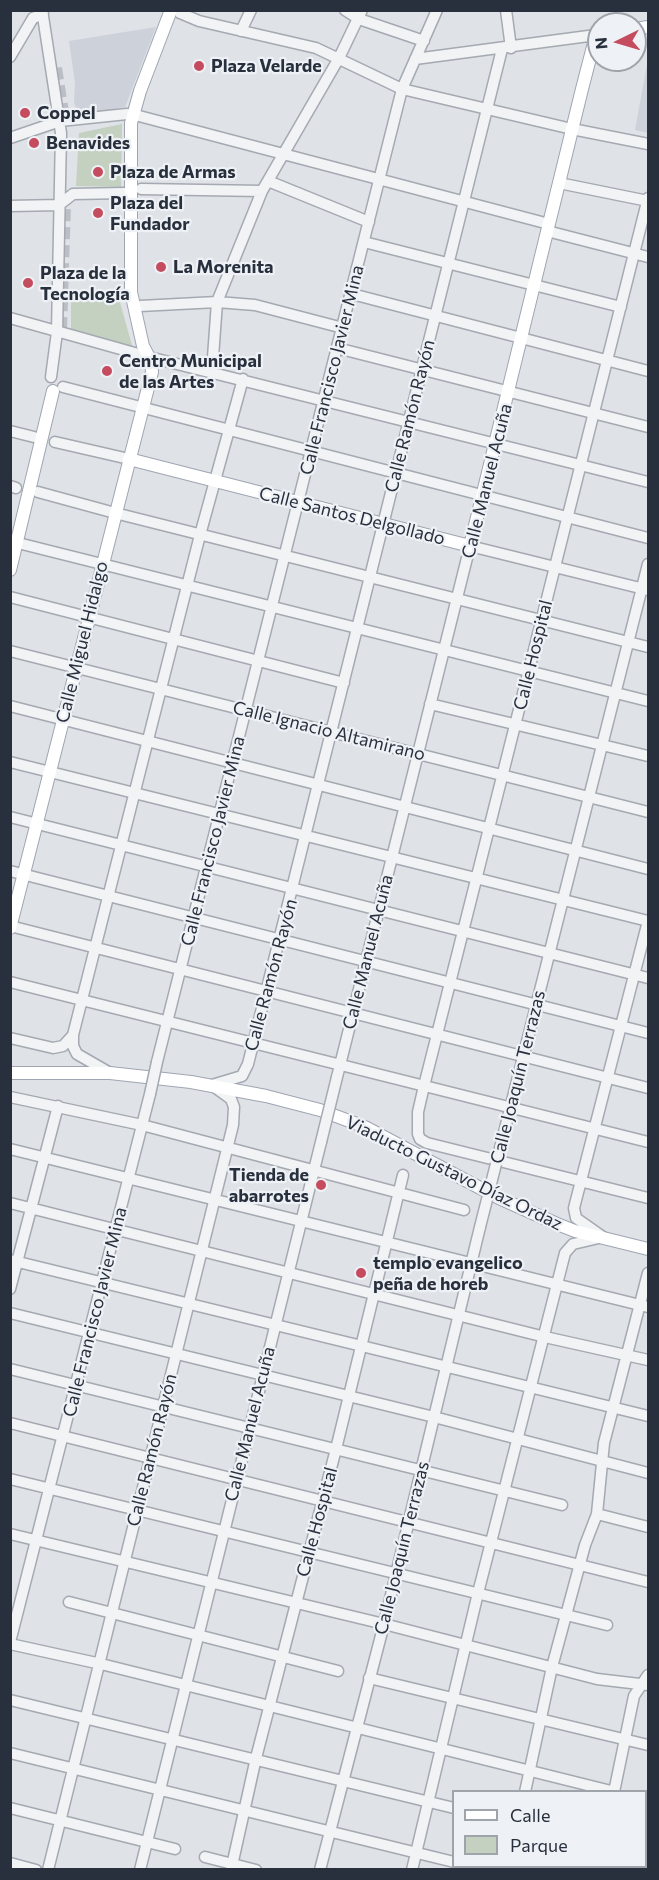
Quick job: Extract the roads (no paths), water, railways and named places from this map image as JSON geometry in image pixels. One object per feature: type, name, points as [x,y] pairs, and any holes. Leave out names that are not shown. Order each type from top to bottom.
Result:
[{"type":"main road","points":[[149,357],[143,346],[131,292],[131,123],[140,91],[176,12]]},
{"type":"main road","name":"Calle Manuel Acuña","points":[[470,546],[588,72]]},
{"type":"main road","name":"Calle Miguel Hidalgo","points":[[11,927],[152,372],[149,357]]},
{"type":"main road","points":[[10,570],[14,542],[58,389]]},
{"type":"main road","name":"Calle Santos Delgollado","points":[[129,459],[470,546]]},
{"type":"main road","name":"Viaducto Gustavo Díaz Ordaz","points":[[10,1073],[110,1073],[212,1085],[266,1096],[365,1127],[556,1224],[648,1249]]},
{"type":"street","points":[[242,31],[251,10]]},
{"type":"street","points":[[345,10],[424,41]]},
{"type":"street","name":"Calle Francisco Javier Mina","points":[[10,1643],[300,504],[402,89],[437,10]]},
{"type":"street","name":"Calle Ramón Rayón","points":[[212,1085],[242,1076],[253,1044],[307,836],[448,264],[507,49],[506,10]]},
{"type":"street","points":[[10,57],[33,18],[42,12],[60,121],[57,332],[51,377]]},
{"type":"street","points":[[176,12],[199,21],[293,41],[339,58],[402,89],[572,129],[648,144]]},
{"type":"street","points":[[212,371],[217,302],[265,186],[339,58],[361,15]]},
{"type":"street","points":[[415,59],[507,49],[587,36]]},
{"type":"street","points":[[10,138],[60,121],[127,114]]},
{"type":"street","points":[[139,116],[466,201],[648,257]]},
{"type":"street","points":[[559,183],[648,200]]},
{"type":"street","points":[[141,189],[265,186],[369,222]]},
{"type":"street","points":[[10,206],[59,205],[74,194],[124,193]]},
{"type":"street","name":"Calle Hospital","points":[[497,1161],[422,1141],[418,1134],[418,1112],[648,200]]},
{"type":"street","points":[[364,242],[621,307]]},
{"type":"street","points":[[352,294],[648,370]]},
{"type":"street","points":[[140,306],[217,302],[255,305],[343,328]]},
{"type":"street","points":[[10,318],[149,357],[648,482]]},
{"type":"street","points":[[337,348],[648,427]]},
{"type":"street","points":[[110,1073],[77,1054],[73,1046],[73,1035],[200,535],[243,379]]},
{"type":"street","points":[[58,389],[143,406],[311,452],[648,538]]},
{"type":"street","points":[[10,431],[34,437]]},
{"type":"street","name":"Calle Santos Delgollado","points":[[55,442],[129,459]]},
{"type":"street","points":[[38,492],[648,647]]},
{"type":"street","points":[[14,542],[648,701]]},
{"type":"street","name":"Calle Santos Delgollado","points":[[470,546],[645,589]]},
{"type":"street","name":"Calle Manuel Acuña","points":[[140,1869],[184,1685],[303,1222],[352,1013],[470,546]]},
{"type":"street","name":"Calle Joaquín Terrazas","points":[[320,1869],[384,1623],[574,851],[628,642],[645,589],[648,564]]},
{"type":"street","points":[[10,597],[344,683]]},
{"type":"street","name":"Calle Ignacio Altamirano","points":[[10,651],[648,812]]},
{"type":"street","points":[[430,704],[648,756]]},
{"type":"street","points":[[10,706],[648,869]]},
{"type":"street","points":[[10,762],[648,921],[623,1027],[574,1212],[579,1221],[603,1237]]},
{"type":"street","points":[[10,817],[648,978]]},
{"type":"street","points":[[10,871],[648,1033]]},
{"type":"street","points":[[11,927],[648,1088]]},
{"type":"street","points":[[10,982],[648,1142]]},
{"type":"street","points":[[10,1038],[53,1048],[63,1046],[73,1035]]},
{"type":"street","name":"Calle Ramón Rayón","points":[[48,1869],[101,1664],[162,1408],[228,1147],[234,1107],[231,1099],[212,1085]]},
{"type":"street","points":[[10,1097],[142,1125],[464,1210]]},
{"type":"street","points":[[10,1289],[14,1261],[31,1208],[58,1106]]},
{"type":"street","points":[[10,1149],[645,1306]]},
{"type":"street","points":[[497,1161],[648,1198]]},
{"type":"street","name":"Calle Hospital","points":[[232,1867],[256,1758],[336,1449],[403,1175]]},
{"type":"street","points":[[10,1203],[460,1314],[544,1337],[648,1360]]},
{"type":"street","points":[[412,1869],[478,1593],[506,1491],[565,1253],[573,1244],[603,1237]]},
{"type":"street","points":[[14,1261],[648,1416]]},
{"type":"street","points":[[525,1790],[552,1667],[580,1565],[597,1514],[600,1461],[628,1356],[645,1306],[648,1273]]},
{"type":"street","points":[[10,1313],[262,1377],[434,1417],[648,1473]]},
{"type":"street","points":[[10,1369],[562,1505]]},
{"type":"street","points":[[10,1423],[648,1582]]},
{"type":"street","points":[[10,1479],[223,1533],[607,1625]]},
{"type":"street","points":[[597,1514],[648,1527]]},
{"type":"street","points":[[10,1534],[384,1623],[597,1679],[645,1684]]},
{"type":"street","points":[[10,1590],[23,1594]]},
{"type":"street","points":[[69,1602],[112,1615],[338,1671]]},
{"type":"street","points":[[10,1643],[610,1790]]},
{"type":"street","points":[[614,1790],[634,1696],[645,1684],[648,1675]]},
{"type":"street","points":[[369,1677],[648,1745]]},
{"type":"street","points":[[10,1700],[171,1740],[256,1758],[452,1808]]},
{"type":"street","points":[[10,1753],[452,1862]]},
{"type":"street","points":[[10,1808],[175,1849]]},
{"type":"street","points":[[205,1857],[232,1867],[256,1869]]},
{"type":"street","points":[[10,1863],[36,1869]]},
{"type":"tunnel","points":[[56,68],[65,125]]},
{"type":"tunnel","points":[[61,329],[65,205]]},
{"type":"place","name":"Plaza Velarde","points":[[199,66]]},
{"type":"place","name":"Coppel","points":[[25,113]]},
{"type":"place","name":"Benavides","points":[[34,143]]},
{"type":"place","name":"Plaza de Armas","points":[[98,172]]},
{"type":"place","name":"Plaza del Fundador","points":[[98,213]]},
{"type":"place","name":"La Morenita","points":[[161,267]]},
{"type":"place","name":"Plaza de la Tecnología","points":[[28,283]]},
{"type":"place","name":"Centro Municipal de las Artes","points":[[107,371]]},
{"type":"place","name":"Tienda de abarrotes","points":[[321,1185]]},
{"type":"place","name":"templo evangelico peña de horeb","points":[[361,1273]]}]
